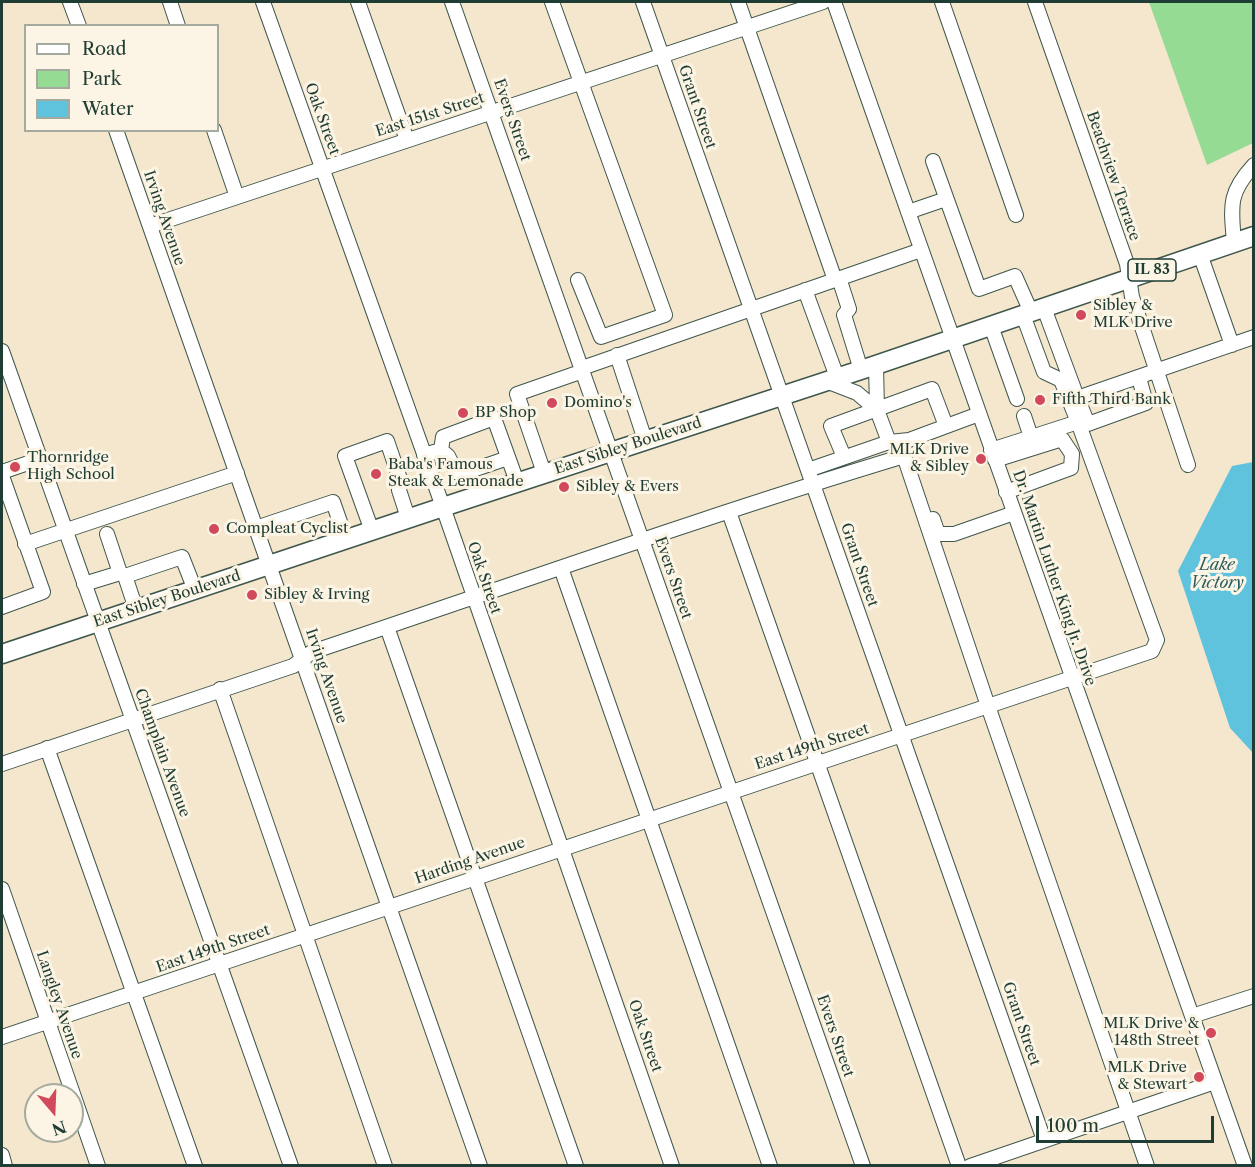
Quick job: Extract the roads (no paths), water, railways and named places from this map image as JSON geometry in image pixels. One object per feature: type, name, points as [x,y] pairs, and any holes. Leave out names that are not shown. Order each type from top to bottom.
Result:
[{"type":"main road","name":"East Sibley Boulevard","points":[[2,654],[544,473],[869,368],[1254,236]]},
{"type":"street","points":[[70,2],[78,24]]},
{"type":"street","points":[[170,2],[177,24]]},
{"type":"street","name":"Oak Street","points":[[263,2],[443,507],[672,1166]]},
{"type":"street","points":[[358,2],[407,140]]},
{"type":"street","name":"Evers Street","points":[[452,2],[863,1166]]},
{"type":"street","points":[[552,2],[664,315],[601,337],[578,280]]},
{"type":"street","name":"Grant Street","points":[[643,2],[1044,1140]]},
{"type":"street","points":[[738,2],[849,309],[844,315],[869,368],[877,410],[889,442]]},
{"type":"street","name":"East 151st Street","points":[[150,226],[824,2]]},
{"type":"street","name":"Dr. Martin Luther King Jr. Drive","points":[[834,2],[1245,1166]]},
{"type":"street","points":[[942,2],[1016,215]]},
{"type":"street","name":"Beachview Terrace","points":[[1035,2],[1127,264],[1132,297],[1188,465]]},
{"type":"street","name":"Irving Avenue","points":[[117,132],[480,1166]]},
{"type":"street","points":[[215,132],[237,197]]},
{"type":"street","points":[[933,161],[979,289],[1015,276],[1077,398],[1082,424]]},
{"type":"street","points":[[1234,242],[1233,193],[1241,179],[1254,165]]},
{"type":"street","points":[[908,212],[946,199]]},
{"type":"street","points":[[544,473],[517,394],[617,355],[921,250]]},
{"type":"street","points":[[1200,254],[1232,345]]},
{"type":"street","points":[[805,290],[832,379],[857,393],[877,410]]},
{"type":"street","points":[[1033,311],[1044,372],[1061,380],[1082,424]]},
{"type":"street","points":[[991,326],[1017,399]]},
{"type":"street","points":[[1077,398],[1254,337]]},
{"type":"street","name":"Champlain Avenue","points":[[2,351],[291,1166]]},
{"type":"street","points":[[617,355],[645,440]]},
{"type":"street","points":[[993,455],[1031,437],[1082,424],[1146,403],[1139,378]]},
{"type":"street","points":[[844,457],[831,426],[932,389],[946,426]]},
{"type":"street","points":[[808,470],[889,442],[909,440],[979,414]]},
{"type":"street","points":[[1024,416],[1031,437]]},
{"type":"street","points":[[441,450],[444,437],[494,418],[518,482]]},
{"type":"street","name":"East 149th Street","points":[[561,848],[1152,651],[1157,640],[1082,424]]},
{"type":"street","points":[[993,455],[1062,439],[1072,454],[1071,468],[1006,492]]},
{"type":"street","points":[[909,440],[912,458],[938,534],[954,534],[1014,513]]},
{"type":"street","points":[[372,531],[345,456],[387,441],[400,479],[399,490],[408,518]]},
{"type":"street","points":[[424,455],[441,450]]},
{"type":"street","points":[[441,450],[448,456],[456,472],[470,471],[508,458]]},
{"type":"street","points":[[2,764],[293,666],[312,652],[473,597],[904,456],[1147,1166]]},
{"type":"street","points":[[2,607],[43,592],[2,474],[40,459]]},
{"type":"street","points":[[25,544],[237,473]]},
{"type":"street","points":[[256,528],[333,502],[346,539]]},
{"type":"street","points":[[729,512],[959,1166]]},
{"type":"street","points":[[107,534],[136,609]]},
{"type":"street","points":[[84,584],[182,556],[195,590]]},
{"type":"street","points":[[561,568],[770,1166]]},
{"type":"street","points":[[387,627],[576,1166]]},
{"type":"street","points":[[220,689],[386,1166]]},
{"type":"street","points":[[47,748],[195,1166]]},
{"type":"street","name":"Harding Avenue","points":[[389,906],[561,848]]},
{"type":"street","name":"Langley Avenue","points":[[2,889],[98,1166]]},
{"type":"street","name":"East 149th Street","points":[[48,1021],[389,906]]},
{"type":"street","points":[[1192,1016],[1254,996]]},
{"type":"street","points":[[2,1037],[48,1021]]},
{"type":"street","points":[[970,1166],[1215,1082]]},
{"type":"street","points":[[2,1155],[5,1166]]},
{"type":"water","name":"Lake Victory","points":[[1254,462],[1253,753],[1230,728],[1178,571],[1232,466]]},
{"type":"place","name":"Sibley & MLK Drive","points":[[1081,315]]},
{"type":"place","name":"Fifth Third Bank","points":[[1040,400]]},
{"type":"place","name":"Domino's","points":[[552,403]]},
{"type":"place","name":"BP Shop","points":[[463,413]]},
{"type":"place","name":"MLK Drive & Sibley","points":[[981,459]]},
{"type":"place","name":"Thornridge High School","points":[[15,467]]},
{"type":"place","name":"Baba's Famous Steak & Lemonade","points":[[376,474]]},
{"type":"place","name":"Sibley & Evers","points":[[564,487]]},
{"type":"place","name":"Compleat Cyclist","points":[[214,529]]},
{"type":"place","name":"Sibley & Irving","points":[[252,595]]},
{"type":"place","name":"MLK Drive & 148th Street","points":[[1211,1033]]},
{"type":"place","name":"MLK Drive & Stewart","points":[[1199,1077]]}]
